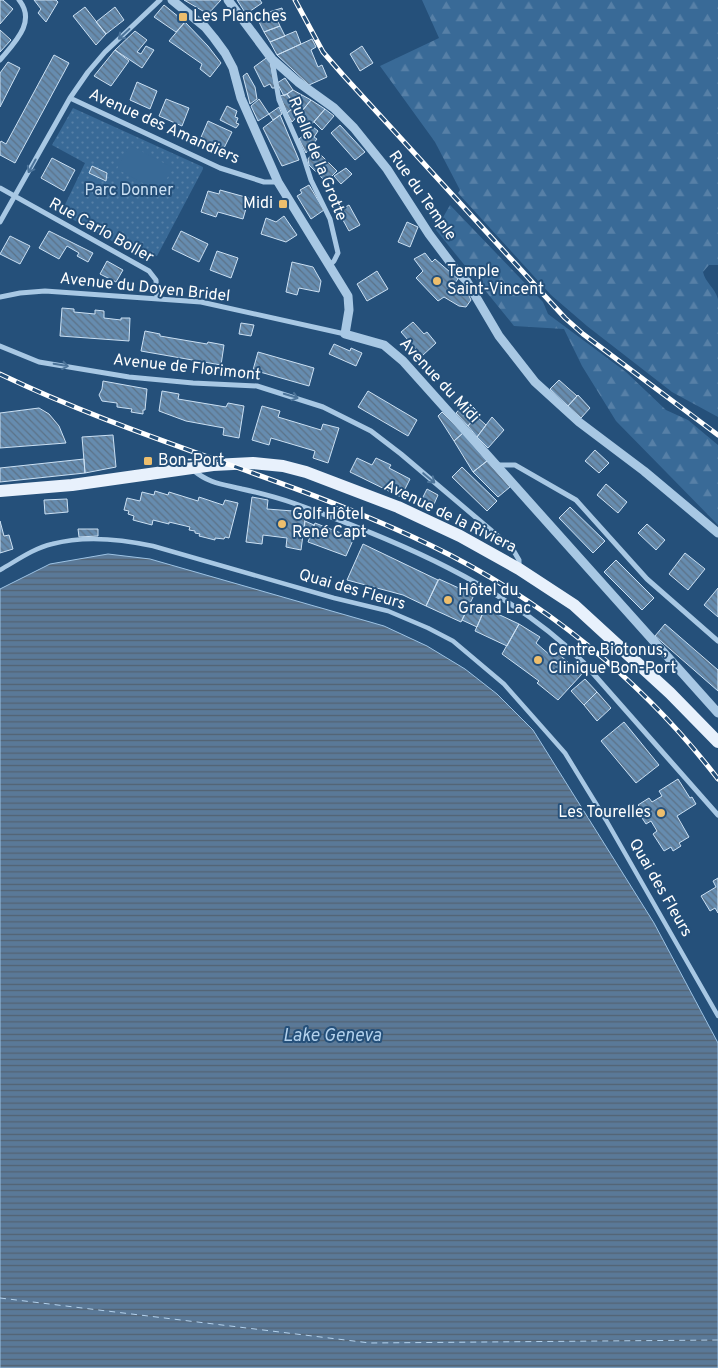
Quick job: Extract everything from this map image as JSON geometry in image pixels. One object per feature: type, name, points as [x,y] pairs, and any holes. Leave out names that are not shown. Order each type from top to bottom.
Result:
[{"type":"main road","name":"Avenue de la Riviera","points":[[0,491],[72,485],[191,468],[253,463],[283,466],[306,472],[382,500],[429,521],[519,569],[574,605],[670,693],[718,742]]},
{"type":"street","points":[[0,60],[23,31],[25,25],[26,13],[19,0]]},
{"type":"street","points":[[0,222],[70,98],[88,72],[105,52],[160,0]]},
{"type":"street","points":[[172,0],[205,27],[225,53],[233,68],[241,98],[278,182],[348,296],[349,310],[345,334]]},
{"type":"street","name":"Rue du Temple","points":[[228,0],[272,59],[298,82],[334,108],[354,128],[386,169],[429,234],[466,280],[499,336],[535,382],[579,422],[718,533]]},
{"type":"street","name":"Ruelle de la Grotte","points":[[272,59],[279,100],[302,152],[310,180],[330,219],[338,253],[334,261],[328,266]]},
{"type":"street","name":"Avenue des Amandiers","points":[[70,98],[220,168],[264,182],[278,182]]},
{"type":"street","name":"Rue Carlo Boller","points":[[0,188],[149,271],[156,280],[157,299]]},
{"type":"street","name":"Avenue du Doyen Bridel","points":[[0,297],[45,291],[216,305],[345,334]]},
{"type":"street","name":"Avenue du Midi","points":[[345,334],[384,345],[393,352],[497,465],[718,713]]},
{"type":"street","name":"Avenue de Florimont","points":[[0,346],[39,362],[129,377],[257,386],[322,407],[371,432],[401,454],[512,548],[519,560],[519,569]]},
{"type":"street","points":[[497,465],[515,465],[576,500],[647,579],[718,641]]},
{"type":"street","points":[[191,468],[203,478],[214,483],[288,501],[379,536],[443,566],[509,604],[560,639],[583,662],[718,815]]},
{"type":"street","name":"Quai des Fleurs","points":[[0,570],[26,555],[52,544],[71,540],[125,540],[153,546],[334,598],[388,611],[453,641],[504,684],[565,753],[606,820],[718,1016]]},
{"type":"green space","points":[[422,0],[718,0],[718,265],[709,265],[703,272],[718,299],[718,417],[672,392],[587,326],[551,295],[458,193],[460,190],[435,142],[380,66],[439,38]]},
{"type":"green space","name":"Parc Donner","points":[[73,108],[203,167],[157,256],[143,255],[141,257],[61,213],[85,163],[52,145]]},
{"type":"green space","points":[[130,145],[173,168],[159,192],[117,169]]},
{"type":"green space","points":[[450,205],[543,302],[548,314],[626,372],[666,410],[688,420],[718,445],[718,525],[616,421],[582,366],[564,329],[514,326],[436,230]]},
{"type":"water","name":"Lake Geneva","points":[[108,554],[150,559],[384,626],[427,646],[465,669],[497,694],[533,730],[654,923],[718,1043],[718,1368],[0,1368],[0,589],[50,564]]},
{"type":"building","points":[[0,0],[3,0],[13,9],[0,24]]},
{"type":"building","points":[[34,0],[56,0],[58,2],[46,22],[38,13],[41,9]]},
{"type":"building","points":[[184,0],[221,0],[208,14]]},
{"type":"building","points":[[237,0],[260,0],[262,3],[246,14]]},
{"type":"building","points":[[164,5],[185,22],[176,32],[154,17]]},
{"type":"building","points":[[85,7],[106,34],[96,45],[73,16]]},
{"type":"building","points":[[115,7],[124,20],[106,34],[96,22]]},
{"type":"building","points":[[282,8],[283,13],[275,15],[280,26],[264,32],[256,16]]},
{"type":"building","points":[[185,22],[221,63],[210,77],[200,69],[202,64],[169,41]]},
{"type":"building","points":[[280,26],[285,36],[270,42],[264,32]]},
{"type":"building","points":[[0,30],[11,40],[0,52]]},
{"type":"building","points":[[135,31],[147,40],[137,52],[141,54],[146,46],[154,50],[142,68],[115,50]]},
{"type":"building","points":[[296,31],[301,44],[277,55],[270,42]]},
{"type":"building","points":[[312,39],[316,47],[311,50],[318,67],[322,65],[327,77],[309,85],[277,55]]},
{"type":"building","points":[[362,46],[373,63],[360,71],[350,54]]},
{"type":"building","points":[[115,50],[129,61],[111,86],[94,76]]},
{"type":"building","points":[[54,55],[69,63],[15,163],[0,155],[0,143],[1,141],[6,144]]},
{"type":"building","points":[[269,56],[275,88],[272,88],[270,84],[264,87],[254,67]]},
{"type":"building","points":[[8,62],[20,68],[0,107],[0,73]]},
{"type":"building","points":[[247,73],[255,87],[257,99],[250,104],[243,76]]},
{"type":"building","points":[[285,78],[293,90],[284,96],[277,83]]},
{"type":"building","points":[[137,82],[157,91],[150,109],[130,100]]},
{"type":"building","points":[[293,90],[302,95],[295,105],[287,94]]},
{"type":"building","points":[[287,94],[295,106],[287,113],[280,96]]},
{"type":"building","points":[[302,95],[311,100],[301,112],[295,105]]},
{"type":"building","points":[[166,99],[189,108],[182,126],[159,116]]},
{"type":"building","points":[[259,99],[269,114],[258,121],[251,106]]},
{"type":"building","points":[[311,100],[325,109],[310,126],[298,116]]},
{"type":"building","points":[[227,106],[237,111],[235,117],[238,118],[236,123],[239,124],[236,128],[220,120]]},
{"type":"building","points":[[295,106],[301,112],[292,122],[287,113]]},
{"type":"building","points":[[279,107],[282,114],[273,120],[269,114]]},
{"type":"building","points":[[325,109],[334,116],[322,130],[314,122]]},
{"type":"building","points":[[280,115],[299,160],[282,166],[263,128]]},
{"type":"building","points":[[208,121],[232,132],[222,152],[199,142]]},
{"type":"building","points":[[340,125],[365,152],[355,160],[331,133]]},
{"type":"building","points":[[313,127],[318,131],[314,137],[317,139],[306,153],[299,139]]},
{"type":"building","points":[[315,149],[337,171],[326,182],[309,165],[308,159]]},
{"type":"building","points":[[52,158],[75,170],[64,191],[41,178]]},
{"type":"building","points":[[92,166],[107,173],[106,181],[89,173]]},
{"type":"building","points":[[346,168],[352,174],[341,184],[334,176]]},
{"type":"building","points":[[309,185],[324,210],[311,219],[297,196],[302,193],[300,190]]},
{"type":"building","points":[[220,190],[249,198],[243,219],[218,212],[216,217],[201,212],[208,191],[219,194]]},
{"type":"building","points":[[349,205],[360,225],[349,231],[338,211]]},
{"type":"building","points":[[284,216],[297,235],[286,242],[261,234],[266,218],[276,222]]},
{"type":"building","points":[[407,222],[418,227],[410,247],[398,242]]},
{"type":"building","points":[[49,231],[93,253],[88,262],[77,256],[79,253],[67,246],[59,259],[39,248]]},
{"type":"building","points":[[181,231],[208,244],[199,262],[172,249]]},
{"type":"building","points":[[10,236],[30,246],[20,264],[0,254]]},
{"type":"building","points":[[217,251],[238,258],[231,278],[210,270]]},
{"type":"building","name":"Temple Saint-Vincent","points":[[425,253],[432,262],[435,259],[458,279],[454,284],[468,294],[471,300],[466,307],[459,306],[444,297],[438,301],[416,278],[423,271],[414,259]]},
{"type":"building","points":[[107,261],[123,270],[116,282],[100,274]]},
{"type":"building","points":[[292,262],[313,267],[321,281],[319,292],[299,288],[297,295],[286,292]]},
{"type":"building","points":[[377,271],[388,289],[367,301],[357,284]]},
{"type":"building","points":[[62,308],[74,309],[74,312],[95,314],[95,310],[104,311],[104,318],[121,320],[121,318],[130,318],[129,341],[60,336]]},
{"type":"building","points":[[413,322],[424,334],[427,332],[436,343],[422,356],[401,332]]},
{"type":"building","points":[[241,323],[254,325],[251,336],[239,334]]},
{"type":"building","points":[[145,331],[160,334],[160,336],[224,345],[221,365],[141,351]]},
{"type":"building","points":[[334,344],[350,351],[351,348],[362,353],[356,366],[329,354]]},
{"type":"building","points":[[258,352],[314,368],[309,386],[253,370]]},
{"type":"building","points":[[559,380],[577,396],[568,406],[550,389]]},
{"type":"building","points":[[103,381],[147,389],[143,414],[131,412],[132,409],[117,407],[117,403],[102,401],[99,395]]},
{"type":"building","points":[[162,391],[179,394],[178,399],[226,407],[228,403],[244,406],[239,438],[223,435],[224,428],[186,421],[159,411]]},
{"type":"building","points":[[368,391],[417,420],[408,436],[358,407]]},
{"type":"building","points":[[578,395],[590,408],[581,418],[568,406]]},
{"type":"building","points":[[467,401],[479,413],[468,426],[456,413]]},
{"type":"building","points":[[262,406],[280,411],[278,417],[321,430],[323,424],[339,428],[328,463],[313,458],[315,451],[271,438],[269,445],[252,440]]},
{"type":"building","points":[[39,408],[49,414],[59,426],[66,443],[0,448],[0,413]]},
{"type":"building","points":[[442,412],[463,433],[454,441],[438,416]]},
{"type":"building","points":[[476,416],[486,425],[477,437],[468,426]]},
{"type":"building","points":[[492,417],[504,430],[488,448],[477,437]]},
{"type":"building","points":[[463,433],[487,461],[473,472],[454,441]]},
{"type":"building","points":[[113,435],[116,467],[85,473],[82,437]]},
{"type":"building","points":[[595,450],[609,463],[599,473],[585,461]]},
{"type":"building","points":[[357,458],[372,465],[376,458],[391,465],[389,468],[410,479],[401,497],[350,472]]},
{"type":"building","points":[[84,459],[85,473],[0,482],[0,468]]},
{"type":"building","points":[[487,461],[510,487],[498,497],[473,472]]},
{"type":"building","points":[[462,467],[497,501],[487,511],[452,477]]},
{"type":"building","points":[[606,484],[627,502],[618,513],[597,495]]},
{"type":"building","points":[[427,489],[438,495],[431,511],[419,505]]},
{"type":"building","points":[[155,491],[168,495],[169,492],[198,501],[199,497],[223,505],[225,500],[238,503],[229,538],[215,538],[215,540],[199,536],[200,534],[195,533],[195,531],[189,530],[190,527],[169,522],[169,524],[153,520],[152,525],[133,520],[134,516],[128,514],[129,511],[124,510],[127,498],[140,501],[142,492],[154,495]]},
{"type":"building","points":[[252,497],[268,500],[267,509],[306,512],[301,550],[286,547],[287,538],[263,535],[262,544],[246,542]]},
{"type":"building","points":[[67,499],[68,512],[45,514],[44,500]]},
{"type":"building","points":[[570,507],[605,541],[593,553],[559,518]]},
{"type":"building","points":[[0,521],[4,536],[9,535],[13,549],[0,553]]},
{"type":"building","points":[[305,521],[314,525],[312,532],[304,530]]},
{"type":"building","points":[[315,523],[354,538],[346,556],[308,542]]},
{"type":"building","points":[[647,524],[665,540],[656,550],[638,533]]},
{"type":"building","points":[[78,529],[98,529],[98,536],[79,537]]},
{"type":"building","points":[[363,544],[438,580],[426,606],[403,595],[347,580]]},
{"type":"building","points":[[685,553],[705,569],[688,590],[669,574]]},
{"type":"building","points":[[616,560],[654,598],[642,610],[604,572]]},
{"type":"building","points":[[439,579],[474,595],[461,622],[426,606]]},
{"type":"building","points":[[718,588],[718,617],[704,605]]},
{"type":"building","points":[[470,604],[477,608],[479,605],[485,608],[477,627],[462,620]]},
{"type":"building","points":[[485,608],[519,624],[507,646],[475,631]]},
{"type":"building","name":"Centre Biotonus, Clinique Bon-Port","points":[[519,624],[540,637],[536,643],[551,656],[555,651],[582,674],[558,700],[537,683],[539,681],[502,654]]},
{"type":"building","points":[[665,624],[718,670],[718,691],[655,636]]},
{"type":"building","points":[[585,679],[597,692],[584,705],[571,691]]},
{"type":"building","points":[[597,692],[611,708],[597,721],[584,705]]},
{"type":"building","points":[[624,722],[659,765],[636,783],[601,741]]},
{"type":"building","name":"Les Tourelles","points":[[678,779],[696,804],[677,816],[689,837],[679,843],[681,846],[673,851],[671,847],[664,851],[653,834],[657,831],[651,821],[646,824],[636,809],[640,807],[638,805],[649,798],[652,802],[662,796],[659,791]]},
{"type":"building","points":[[718,878],[718,913],[715,908],[710,911],[701,896],[716,887],[713,881]]},
{"type":"ferry route","points":[[0,1298],[370,1343],[718,1340]]},
{"type":"railway","points":[[295,0],[323,52],[565,318],[583,334],[718,435]]},
{"type":"railway","points":[[0,374],[106,420],[324,499],[430,545],[471,566],[512,590],[588,645],[657,708],[718,779]]},
{"type":"place","name":"Les Planches","points":[[183,17]]},
{"type":"place","name":"Midi","points":[[283,204]]},
{"type":"place","name":"Temple Saint-Vincent","points":[[437,281]]},
{"type":"place","name":"Bon-Port","points":[[148,461]]},
{"type":"place","name":"Golf Hôtel René Capt","points":[[282,524]]},
{"type":"place","name":"Hôtel du Grand Lac","points":[[448,600]]},
{"type":"place","name":"Centre Biotonus, Clinique Bon-Port","points":[[538,660]]},
{"type":"place","name":"Les Tourelles","points":[[661,813]]}]
